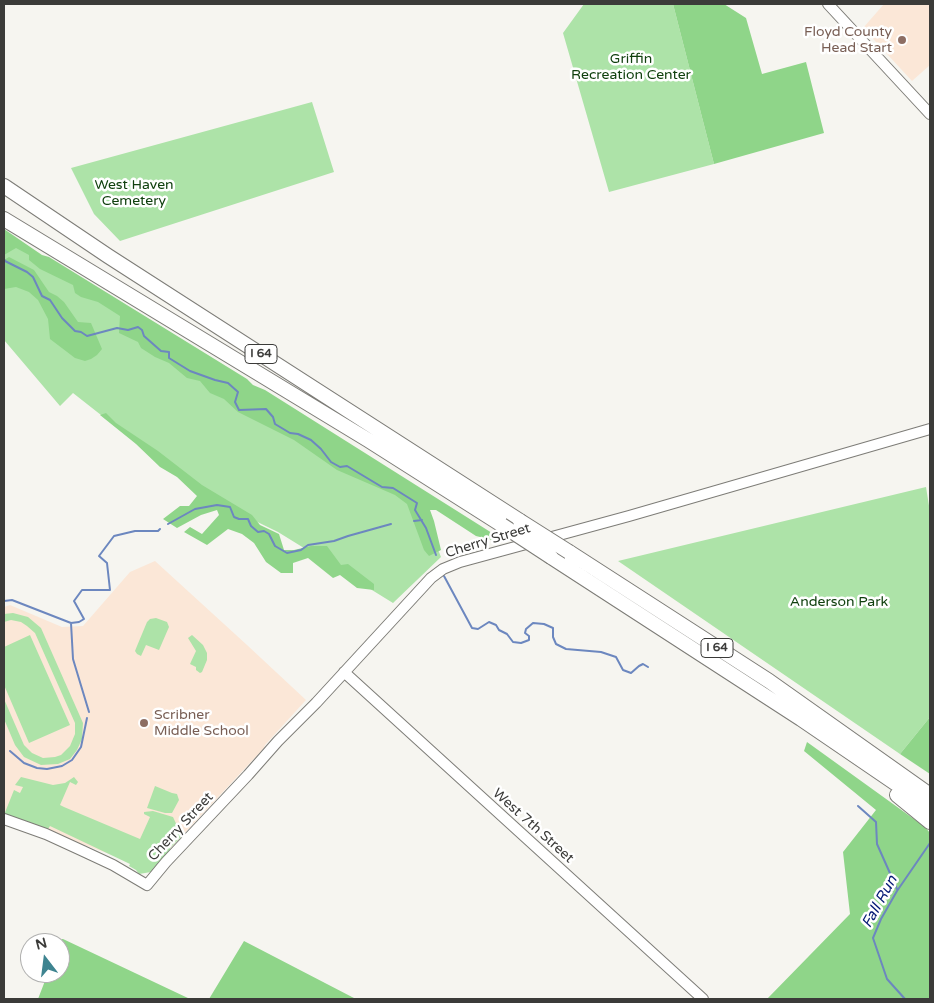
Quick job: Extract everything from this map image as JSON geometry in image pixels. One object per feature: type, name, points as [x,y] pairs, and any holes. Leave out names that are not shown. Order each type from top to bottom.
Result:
[{"type":"highway","name":"I 64","points":[[4,186],[116,261],[769,681],[930,795]]},
{"type":"highway","name":"I 64","points":[[4,220],[360,434],[801,719],[930,807]]},
{"type":"highway","points":[[801,719],[833,749],[902,799],[930,822]]},
{"type":"highway","points":[[863,748],[930,786]]},
{"type":"street","points":[[828,4],[930,114]]},
{"type":"street","name":"Cherry Street","points":[[4,819],[84,850],[147,885],[166,862],[431,578],[451,565],[930,429]]},
{"type":"street","name":"West 7th Street","points":[[344,672],[703,999]]},
{"type":"shaded area","name":"Floyd County Head Start","points":[[884,4],[930,4],[930,65],[912,81],[863,28]]},
{"type":"shaded area","name":"Scribner Middle School","points":[[155,561],[306,700],[151,869],[4,816],[4,607],[10,605],[62,627],[83,626],[130,572]]},
{"type":"green space","name":"Griffin Recreation Center","points":[[584,4],[673,4],[714,164],[609,192],[563,33]]},
{"type":"green space","points":[[673,4],[724,4],[746,18],[762,74],[806,62],[824,133],[714,164]]},
{"type":"green space","name":"West Haven Cemetery","points":[[312,102],[334,172],[120,241],[94,214],[71,168]]},
{"type":"green space","points":[[4,229],[42,255],[49,257],[247,379],[253,385],[265,390],[492,533],[492,540],[476,536],[436,510],[430,510],[441,550],[429,556],[424,550],[407,504],[395,495],[337,470],[294,440],[238,412],[224,399],[210,393],[200,381],[187,378],[169,363],[141,348],[138,342],[119,333],[120,316],[98,302],[81,297],[75,293],[73,285],[40,269],[29,260],[29,255],[16,248],[4,255]]},
{"type":"green space","points":[[4,236],[415,492],[441,557],[393,603],[278,532],[204,496],[73,393],[60,406],[4,340]]},
{"type":"green space","points":[[9,257],[34,270],[49,292],[64,302],[78,322],[91,323],[102,349],[97,355],[85,361],[75,358],[50,339],[48,319],[38,300],[29,292],[16,287],[4,289],[4,260]]},
{"type":"green space","points":[[106,413],[116,423],[158,451],[202,485],[252,515],[260,525],[279,534],[284,550],[327,546],[341,565],[348,564],[374,584],[374,590],[357,588],[340,575],[333,578],[308,558],[293,563],[293,573],[281,573],[266,562],[254,543],[242,534],[228,529],[207,545],[184,532],[190,527],[202,534],[219,515],[217,510],[201,515],[177,528],[163,519],[180,506],[189,506],[197,496],[177,477],[160,467],[136,444],[100,415]]},
{"type":"green space","name":"Anderson Park","points":[[926,487],[930,512],[930,717],[900,754],[618,561]]},
{"type":"green space","points":[[13,613],[28,617],[41,628],[83,723],[82,739],[77,750],[70,759],[58,764],[41,765],[24,757],[15,745],[4,719],[4,699],[24,745],[32,753],[43,758],[61,755],[70,746],[75,734],[75,723],[35,633],[21,622],[11,620],[4,622],[4,614]]},
{"type":"green space","points":[[156,618],[167,622],[169,627],[159,650],[146,645],[141,656],[135,651],[147,622],[150,619]]},
{"type":"green space","points":[[30,635],[70,725],[29,743],[4,685],[4,647]]},
{"type":"green space","points":[[192,635],[203,645],[207,653],[207,660],[200,673],[196,670],[196,667],[190,664],[196,651],[188,638]]},
{"type":"green space","points":[[930,717],[930,774],[900,754]]},
{"type":"green space","points":[[807,742],[925,827],[930,833],[930,999],[767,999],[850,914],[843,852],[876,810],[804,751]]},
{"type":"green space","points":[[21,777],[53,785],[65,783],[74,777],[78,782],[76,785],[70,782],[60,805],[140,839],[150,817],[144,814],[144,812],[153,811],[173,817],[181,837],[151,872],[139,874],[129,866],[130,864],[50,826],[48,829],[4,815],[14,790],[20,793],[23,787],[15,785]]},
{"type":"green space","points":[[155,786],[177,794],[179,800],[172,813],[147,808]]},
{"type":"green space","points":[[244,941],[352,997],[356,999],[209,999]]},
{"type":"green space","points":[[70,942],[190,999],[38,999],[44,983],[70,983]]},
{"type":"waterway","points":[[4,259],[33,277],[42,296],[50,300],[62,318],[75,331],[87,336],[117,328],[128,330],[138,327],[142,330],[144,336],[161,351],[169,352],[169,358],[190,371],[228,383],[238,392],[235,402],[239,410],[266,409],[273,417],[275,424],[290,433],[298,434],[311,440],[331,462],[340,467],[347,466],[382,487],[393,488],[417,503],[415,510],[426,528],[436,555]]},
{"type":"waterway","points":[[168,524],[195,509],[217,505],[230,507],[234,517],[248,519],[251,526],[258,532],[264,531],[269,534],[275,546],[287,553],[301,550],[308,545],[334,541],[391,524]]},
{"type":"waterway","points":[[414,521],[422,520]]},
{"type":"waterway","points":[[4,601],[12,600],[71,623],[79,622],[84,619],[74,601],[82,590],[110,590],[107,563],[99,556],[114,536],[135,531],[158,531],[160,529]]},
{"type":"waterway","points":[[444,576],[472,628],[478,629],[489,622],[507,634],[513,642],[521,643],[529,640],[529,636],[525,633],[526,629],[533,623],[544,624],[553,628],[553,637],[556,644],[566,649],[601,652],[616,657],[623,670],[631,673],[643,664],[648,667]]},
{"type":"waterway","points":[[71,623],[73,659],[89,712]]},
{"type":"waterway","points":[[10,751],[24,763],[37,768],[47,769],[62,766],[72,760],[81,747],[87,718]]},
{"type":"waterway","points":[[858,806],[876,822],[877,844],[897,889]]},
{"type":"waterway","name":"Fall Run","points":[[905,999],[887,979],[873,938],[881,919],[897,891],[930,843]]},
{"type":"place","name":"Floyd County Head Start","points":[[902,40]]},
{"type":"place","name":"Scribner Middle School","points":[[144,723]]}]
